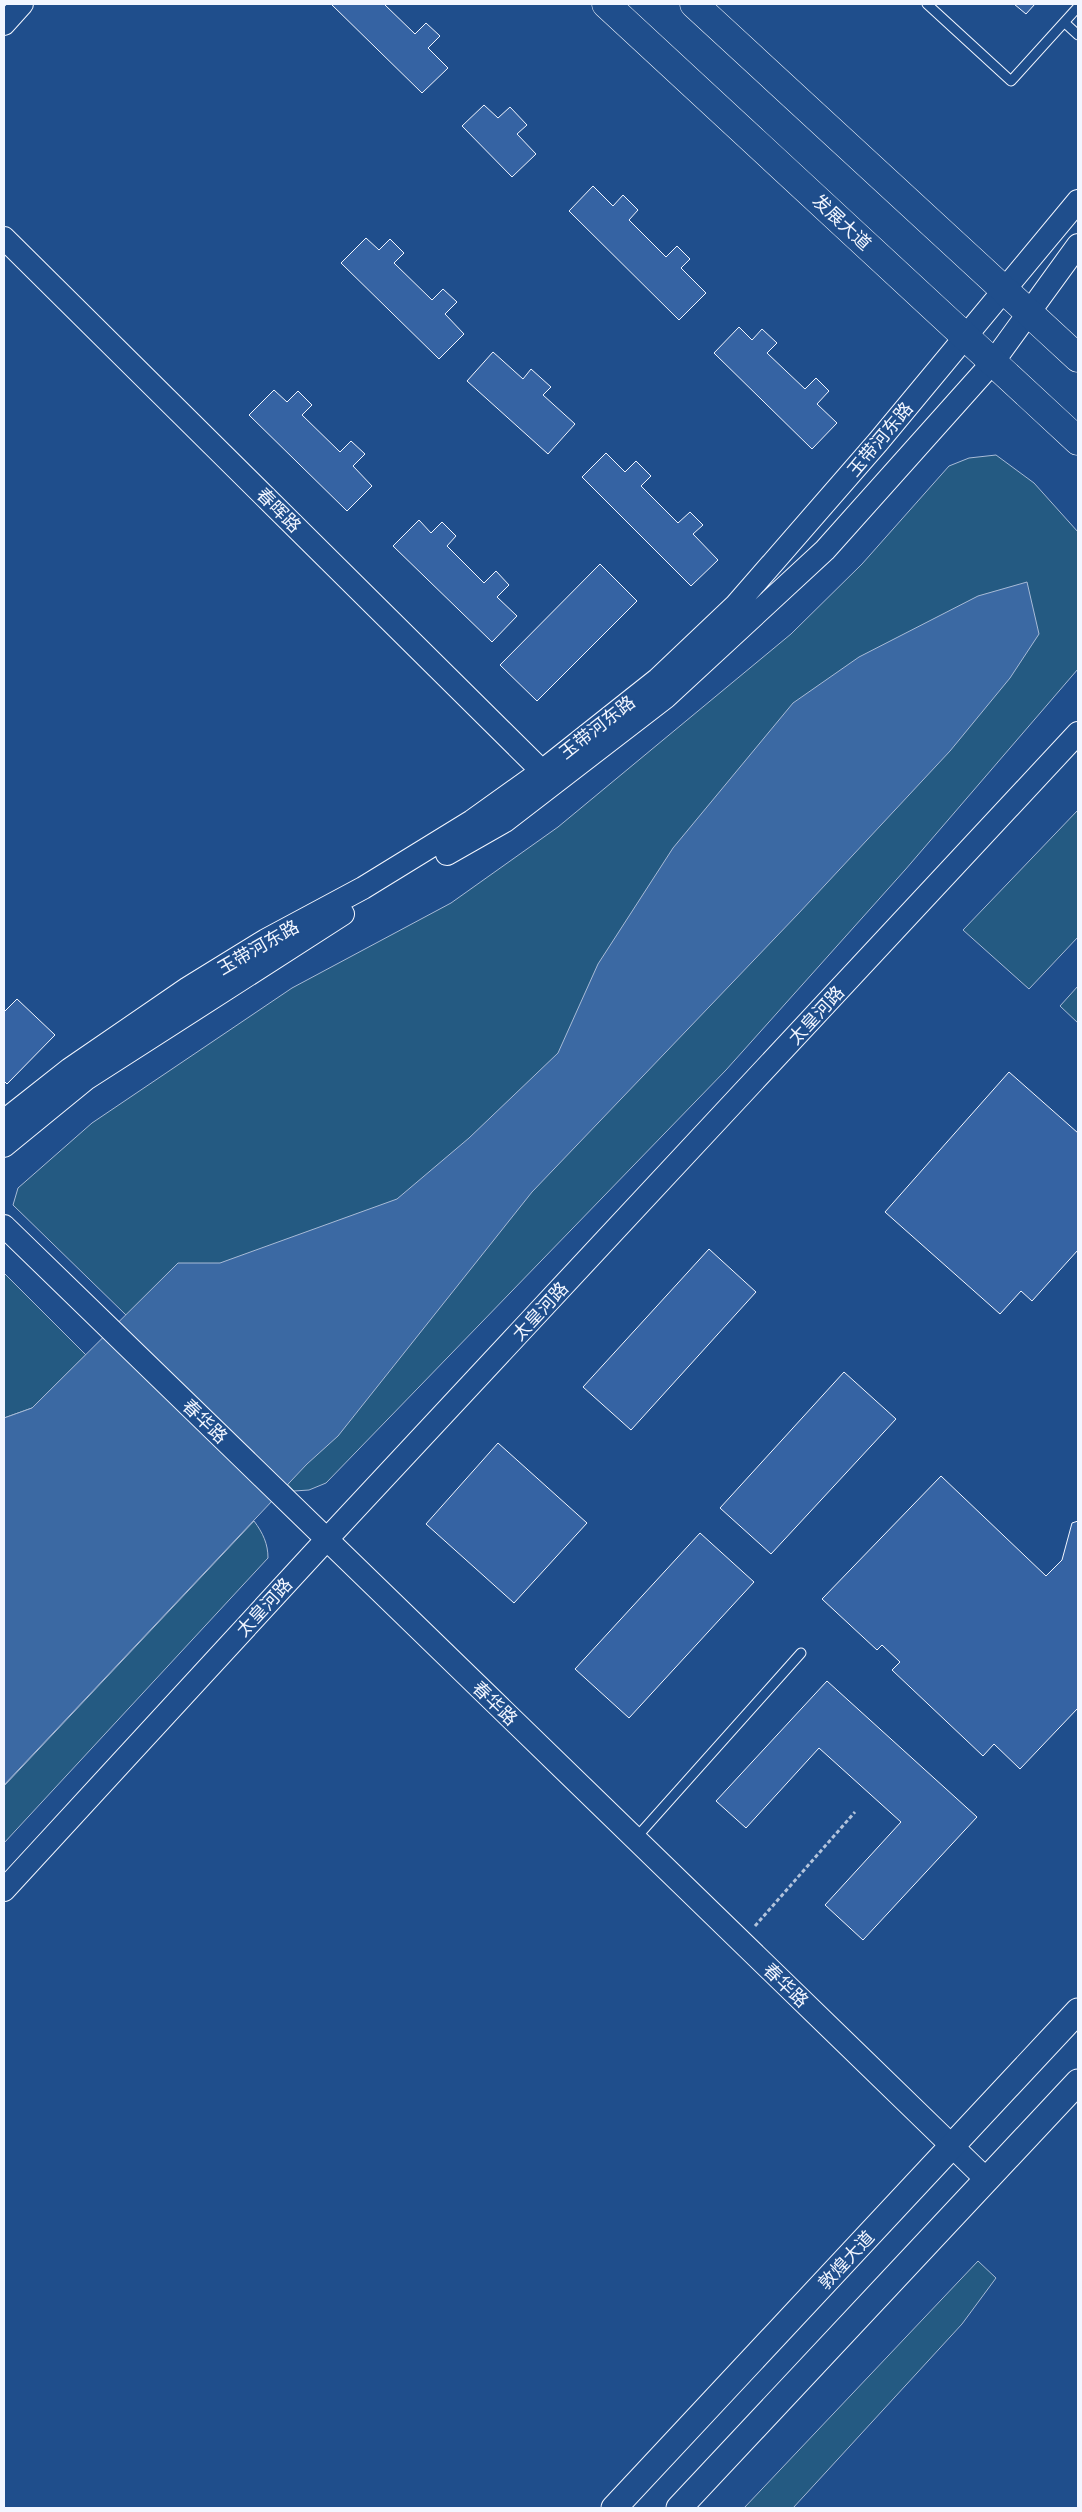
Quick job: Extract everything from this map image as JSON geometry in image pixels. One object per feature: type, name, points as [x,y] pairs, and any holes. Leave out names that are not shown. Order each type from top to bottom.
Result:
[{"type":"main road","name":"发展大道","points":[[606,4],[1078,441]]},
{"type":"main road","points":[[694,4],[1078,358]]},
{"type":"main road","name":"敦煌大道","points":[[614,2508],[1078,2012]]},
{"type":"main road","points":[[680,2508],[1078,2082]]},
{"type":"street","points":[[4,24],[22,4]]},
{"type":"street","name":"玉带河东路","points":[[4,1146],[86,1079],[353,908],[505,821],[548,777],[658,679],[736,605],[878,442],[1078,201]]},
{"type":"street","name":"春晖路","points":[[4,238],[548,777]]},
{"type":"street","name":"玉带河东路","points":[[4,1121],[70,1069],[188,988],[266,940],[380,878],[548,777],[666,697],[825,550],[993,362],[1078,246]]},
{"type":"street","name":"太皇河路","points":[[4,1890],[327,1539],[1078,733]]},
{"type":"street","name":"春华路","points":[[4,1226],[987,2180]]},
{"type":"lane","points":[[927,4],[1011,81],[1078,7]]},
{"type":"lane","points":[[1064,23],[1078,35]]},
{"type":"lane","points":[[635,1839],[801,1653]]},
{"type":"path","points":[[741,1942],[855,1812]]},
{"type":"shaded area","points":[[996,455],[1034,483],[1078,532],[1078,669],[905,870],[726,1070],[326,1483],[309,1490],[294,1491],[126,1315],[13,1205],[18,1188],[92,1123],[292,988],[451,903],[558,827],[791,634],[862,564],[949,466],[969,458]]},
{"type":"shaded area","points":[[1027,582],[1039,634],[1010,678],[950,751],[798,914],[532,1192],[338,1436],[307,1464],[4,1785],[4,1418],[32,1408],[178,1263],[220,1263],[397,1199],[469,1138],[558,1053],[598,964],[673,848],[793,703],[859,657],[978,596]]},
{"type":"shaded area","points":[[1078,810],[1078,937],[1029,989],[963,930]]},
{"type":"shaded area","points":[[1078,986],[1078,1023],[1060,1006]]},
{"type":"shaded area","points":[[4,1273],[86,1355],[32,1408],[4,1418]]},
{"type":"shaded area","points":[[254,1521],[264,1539],[268,1558],[4,1843],[4,1786]]},
{"type":"shaded area","points":[[978,2261],[996,2278],[962,2324],[793,2508],[744,2508]]},
{"type":"building","points":[[331,4],[384,4],[415,34],[426,23],[440,36],[428,48],[448,68],[422,93]]},
{"type":"building","points":[[1014,4],[1035,4],[1026,14]]},
{"type":"building","points":[[484,105],[498,118],[510,107],[527,125],[517,134],[536,154],[512,177],[462,126]]},
{"type":"building","points":[[593,186],[613,206],[623,195],[638,210],[629,220],[666,257],[677,246],[690,259],[681,268],[706,293],[679,320],[569,211]]},
{"type":"building","points":[[366,238],[379,250],[390,239],[404,253],[394,263],[432,300],[443,289],[457,302],[445,314],[464,334],[439,359],[341,263]]},
{"type":"building","points":[[739,327],[752,340],[762,329],[777,343],[767,353],[805,389],[816,378],[829,391],[817,404],[837,423],[812,449],[714,353]]},
{"type":"building","points":[[493,352],[523,379],[531,369],[551,387],[543,395],[575,424],[548,454],[467,381]]},
{"type":"building","points":[[274,390],[287,402],[298,391],[312,405],[302,415],[340,452],[351,441],[365,454],[353,466],[372,486],[347,511],[249,415]]},
{"type":"building","points":[[606,453],[625,472],[636,461],[651,476],[641,486],[678,523],[690,512],[703,525],[693,534],[718,560],[691,586],[582,477]]},
{"type":"building","points":[[419,520],[431,533],[442,522],[456,536],[447,546],[484,583],[496,571],[509,585],[497,597],[517,616],[492,642],[393,546]]},
{"type":"building","points":[[600,564],[637,601],[537,701],[500,665]]},
{"type":"building","points":[[17,999],[55,1035],[7,1084],[4,1081],[4,1012]]},
{"type":"building","points":[[1009,1072],[1078,1133],[1078,1250],[1032,1301],[1021,1291],[1000,1314],[885,1212]]},
{"type":"building","points":[[709,1249],[756,1292],[631,1430],[583,1387]]},
{"type":"building","points":[[844,1372],[896,1419],[771,1554],[720,1508]]},
{"type":"building","points":[[498,1443],[587,1523],[514,1603],[426,1524]]},
{"type":"building","points":[[941,1476],[1046,1576],[1062,1560],[1072,1523],[1078,1521],[1078,1708],[1020,1769],[994,1744],[983,1756],[892,1670],[900,1662],[882,1645],[877,1650],[822,1599]]},
{"type":"building","points":[[700,1533],[754,1582],[629,1718],[575,1669]]},
{"type":"building","points":[[827,1681],[977,1817],[863,1940],[825,1905],[901,1822],[819,1748],[746,1828],[716,1801]]}]
